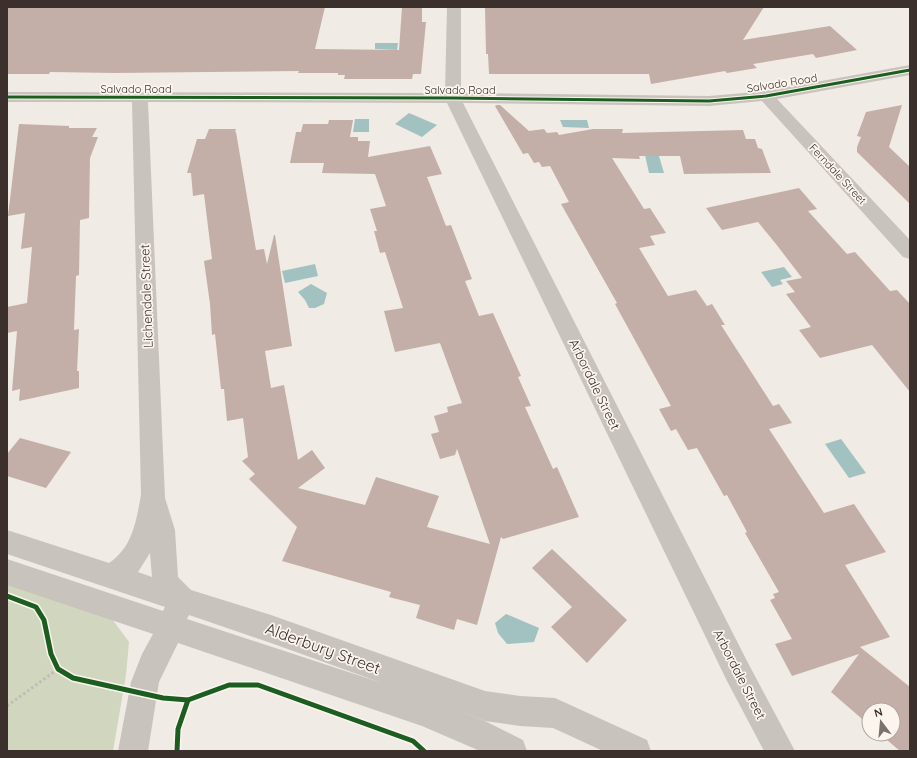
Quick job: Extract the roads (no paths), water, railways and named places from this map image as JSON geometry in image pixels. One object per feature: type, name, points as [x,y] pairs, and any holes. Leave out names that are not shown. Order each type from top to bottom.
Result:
[{"type":"street","name":"Arbordale Street","points":[[454,7],[453,98],[737,671],[780,751]]},
{"type":"street","name":"Salvado Road","points":[[7,97],[453,98],[709,101],[766,96],[910,70]]},
{"type":"street","name":"Ferndale Street","points":[[766,96],[910,252]]},
{"type":"street","name":"Lichendale Street","points":[[112,577],[124,569],[134,558],[142,545],[146,534],[153,495],[140,98]]},
{"type":"street","name":"Lichendale Street","points":[[153,495],[162,530],[164,572],[167,584],[182,599]]},
{"type":"street","name":"Alderbury Street","points":[[7,542],[271,629],[485,706],[520,711],[555,713],[636,751]]},
{"type":"street","name":"Alderbury Street","points":[[7,572],[170,628],[422,711],[476,733],[512,751]]},
{"type":"street","points":[[133,751],[145,682],[182,599]]},
{"type":"water","points":[[375,43],[398,43],[397,50],[375,49]]},
{"type":"water","points":[[409,113],[437,125],[422,137],[395,124]]},
{"type":"water","points":[[355,119],[369,119],[369,132],[353,132]]},
{"type":"water","points":[[560,120],[587,120],[589,128],[563,127]]},
{"type":"water","points":[[645,155],[659,156],[664,173],[649,173]]},
{"type":"water","points":[[315,264],[318,276],[285,283],[282,271]]},
{"type":"water","points":[[784,267],[792,277],[780,280],[783,284],[772,287],[761,272]]},
{"type":"water","points":[[311,284],[327,293],[324,304],[315,308],[309,308],[305,300],[298,292]]},
{"type":"water","points":[[841,439],[866,473],[849,478],[825,444]]},
{"type":"water","points":[[506,614],[539,628],[534,642],[507,644],[498,633],[495,623]]}]
